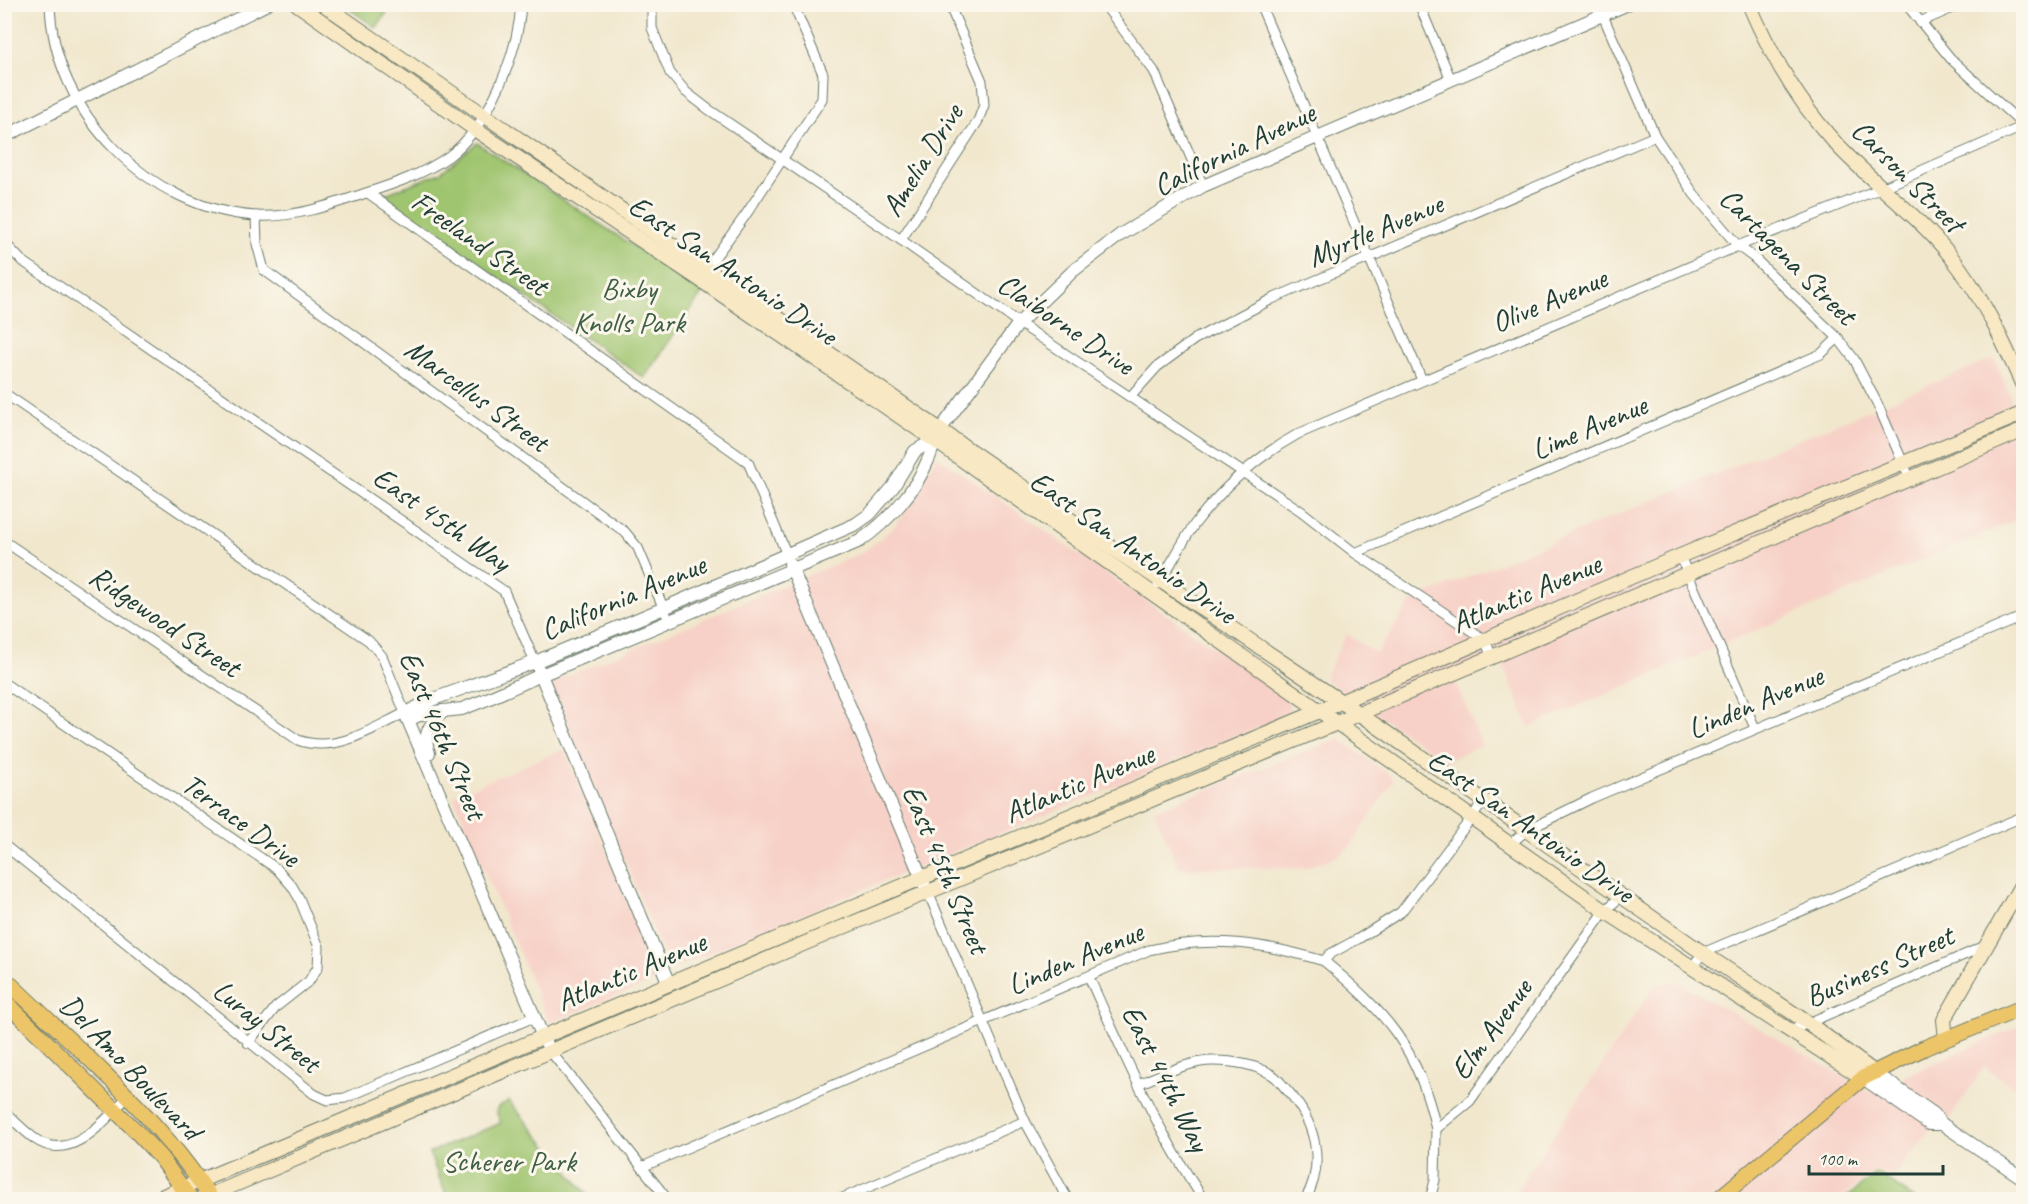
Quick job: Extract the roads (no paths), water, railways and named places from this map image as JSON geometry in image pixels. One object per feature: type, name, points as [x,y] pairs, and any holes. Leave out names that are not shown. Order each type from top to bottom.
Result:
[{"type":"main road","name":"East San Antonio Drive","points":[[297,4],[476,130],[703,274]]},
{"type":"main road","name":"East San Antonio Drive","points":[[323,4],[703,274],[937,435],[1161,579],[1808,1023],[1869,1075]]},
{"type":"main road","name":"Carson Street","points":[[1749,4],[1777,62],[1804,104],[1838,146],[1884,187],[1931,234],[1972,286],[2001,336],[2024,388]]},
{"type":"main road","name":"Atlantic Avenue","points":[[154,1200],[187,1193],[199,1181],[1322,711],[1680,556],[2024,413]]},
{"type":"main road","name":"Atlantic Avenue","points":[[206,1198],[928,892],[1337,723],[2024,430]]},
{"type":"main road","name":"East San Antonio Drive","points":[[937,435],[1151,594],[1322,711],[1605,911],[1790,1031],[1869,1075]]},
{"type":"main road","points":[[1946,1039],[1944,1020],[2024,880]]},
{"type":"main road","name":"Del Amo Boulevard","points":[[4,978],[164,1136],[199,1181],[206,1198]]},
{"type":"main road","name":"Del Amo Boulevard","points":[[4,1000],[161,1158],[187,1193]]},
{"type":"main road","points":[[1717,1200],[1869,1075],[1946,1039],[2024,1007]]},
{"type":"street","points":[[50,4],[54,42],[63,71],[76,100],[97,132],[132,164],[161,186],[186,199],[218,210],[256,216],[288,214],[325,207],[396,184],[449,156],[476,130],[508,67],[515,44],[521,4]]},
{"type":"street","points":[[4,137],[267,4]]},
{"type":"street","name":"Claiborne Drive","points":[[652,4],[652,28],[670,73],[686,92],[708,110],[901,240],[1019,323],[1301,511],[1355,552],[1485,640]]},
{"type":"street","points":[[703,274],[822,99],[823,74],[794,4]]},
{"type":"street","name":"Amelia Drive","points":[[901,240],[978,121],[984,105],[982,81],[949,4]]},
{"type":"street","points":[[1104,4],[1154,70],[1203,186]]},
{"type":"street","points":[[1260,4],[1422,380]]},
{"type":"street","points":[[1419,4],[1451,80]]},
{"type":"street","name":"California Avenue","points":[[298,740],[310,744],[335,744],[406,717],[462,709],[860,541],[878,528],[904,500],[928,460],[937,435],[1019,323],[1073,271],[1120,235],[1203,186],[1451,80],[1600,10],[1628,4]]},
{"type":"street","points":[[1906,4],[1951,59],[2024,126]]},
{"type":"street","points":[[1920,22],[1962,4]]},
{"type":"street","name":"Cartagena Street","points":[[1600,10],[1655,136],[1694,194],[1738,246],[1753,257],[1838,338],[1854,358],[1910,479]]},
{"type":"street","name":"Olive Avenue","points":[[1151,594],[1195,525],[1242,472],[1279,444],[1422,380],[2024,126]]},
{"type":"street","name":"Myrtle Avenue","points":[[1131,396],[1157,367],[1195,339],[1272,299],[1655,136]]},
{"type":"street","name":"Freeland Street","points":[[368,193],[748,462],[787,555]]},
{"type":"street","name":"Marcellus Street","points":[[256,216],[257,244],[264,270],[625,532],[638,548],[669,621]]},
{"type":"street","name":"East 45th Way","points":[[4,242],[21,260],[69,294],[504,591],[669,984]]},
{"type":"street","name":"Lime Avenue","points":[[1355,552],[1821,354],[1838,338]]},
{"type":"street","name":"East 46th Street","points":[[4,393],[369,641],[382,656],[543,1037],[551,1052],[668,1200]]},
{"type":"street","name":"California Avenue","points":[[406,717],[431,700],[535,662],[842,531],[870,514],[893,488],[915,451],[937,435]]},
{"type":"street","name":"Ridgewood Street","points":[[4,541],[298,740]]},
{"type":"street","name":"East 45th Street","points":[[787,555],[1025,1121],[1068,1200]]},
{"type":"street","points":[[1680,556],[1755,728]]},
{"type":"street","name":"Linden Avenue","points":[[1510,844],[1527,830],[1592,798],[2024,616]]},
{"type":"street","points":[[1485,640],[1491,657]]},
{"type":"street","name":"Terrace Drive","points":[[4,683],[277,869],[292,885],[319,947],[318,967],[309,981],[276,1007],[248,1043]]},
{"type":"street","points":[[431,771],[433,762],[426,745],[426,734],[433,721],[444,711]]},
{"type":"street","points":[[1430,1200],[1435,1180],[1436,1129],[1430,1101],[1420,1073],[1400,1036],[1362,993],[1324,961],[1330,954],[1401,912],[1485,801]]},
{"type":"street","points":[[1691,968],[1703,952],[2024,816]]},
{"type":"street","name":"Luray Street","points":[[4,845],[314,1094],[333,1100],[345,1098],[534,1017]]},
{"type":"street","name":"Elm Avenue","points":[[1436,1129],[1470,1101],[1605,911],[1622,895]]},
{"type":"street","name":"Linden Avenue","points":[[642,1167],[1149,950],[1178,943],[1212,940],[1263,945],[1324,961]]},
{"type":"street","name":"Business Street","points":[[1790,1031],[1987,945]]},
{"type":"street","name":"East 44th Way","points":[[1089,977],[1138,1084],[1204,1200]]},
{"type":"street","points":[[1138,1084],[1185,1066],[1210,1061],[1235,1062],[1253,1066],[1273,1075],[1300,1104],[1314,1134],[1317,1168],[1305,1200]]},
{"type":"street","name":"East San Antonio Drive","points":[[1869,1075],[1934,1114],[1942,1124],[2024,1179]]},
{"type":"street","points":[[4,1111],[37,1140],[50,1146],[71,1146],[82,1140],[127,1097]]},
{"type":"street","points":[[838,1200],[1025,1121]]},
{"type":"park label","name":"Bixby Knolls Park","points":[[629,305]]},
{"type":"park label","name":"Scherer Park","points":[[509,1161]]}]
